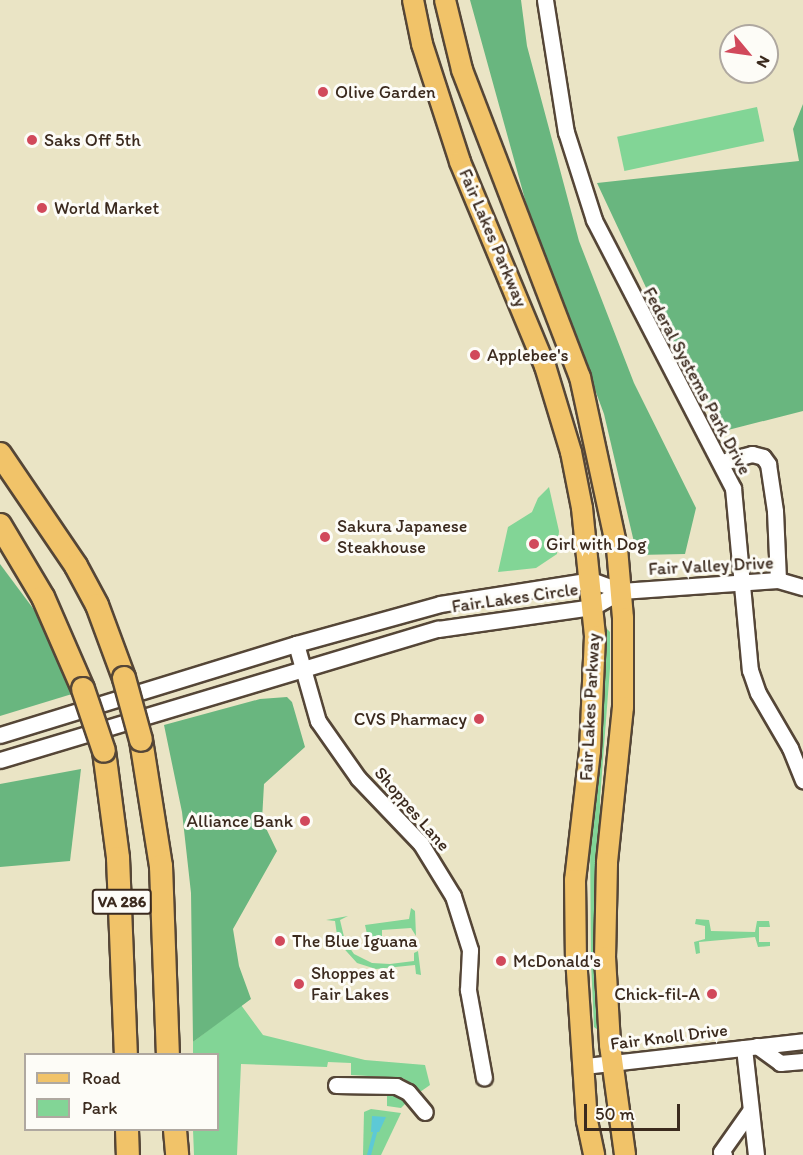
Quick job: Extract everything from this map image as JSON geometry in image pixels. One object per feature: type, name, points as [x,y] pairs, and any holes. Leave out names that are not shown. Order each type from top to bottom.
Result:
[{"type":"highway","name":"VA 286","points":[[0,454],[76,566],[97,605],[124,678],[141,740],[161,866],[169,1053]]},
{"type":"highway","name":"VA 286","points":[[0,525],[43,597],[83,689],[104,751],[118,858],[126,1053]]},
{"type":"highway","points":[[0,549],[56,630]]},
{"type":"highway","points":[[127,1131],[128,1155]]},
{"type":"highway","points":[[169,1131],[170,1155]]},
{"type":"highway","points":[[175,1131],[177,1155]]},
{"type":"main road","name":"Fair Lakes Parkway","points":[[413,0],[422,44],[460,162],[545,366],[571,452],[591,580],[592,607],[594,709],[575,880],[587,1121],[594,1155]]},
{"type":"main road","name":"Fair Lakes Parkway","points":[[445,0],[466,81],[580,377],[608,497],[621,591],[623,707],[605,917],[612,1063],[625,1155]]},
{"type":"street","name":"Federal Systems Park Drive","points":[[545,0],[566,132],[594,220],[617,272],[722,462],[737,506],[745,581],[750,670],[758,693],[796,744],[803,780]]},
{"type":"street","points":[[722,462],[752,454],[767,461],[775,511],[778,580]]},
{"type":"street","name":"Fair Lakes Circle","points":[[0,735],[296,644],[440,604],[591,580],[621,591]]},
{"type":"street","name":"Fair Valley Drive","points":[[621,591],[778,580],[803,587]]},
{"type":"street","name":"Fair Lakes Circle","points":[[0,760],[438,629],[592,607],[621,591]]},
{"type":"street","name":"Shoppes Lane","points":[[296,644],[301,669],[318,721],[339,751],[421,844],[453,896],[470,950],[468,990],[484,1078]]},
{"type":"street","name":"Fair Knoll Drive","points":[[585,1066],[803,1041]]},
{"type":"street","points":[[756,1155],[750,1110],[751,1047],[780,1063],[803,1061]]},
{"type":"street","points":[[336,1085],[396,1086],[408,1092],[425,1112]]},
{"type":"street","points":[[724,1155],[721,1152],[750,1110]]},
{"type":"green space","points":[[470,0],[521,0],[527,46],[579,241],[634,383],[696,508],[685,554],[637,555],[604,414],[526,203]]},
{"type":"green space","points":[[803,104],[803,411],[724,431],[665,328],[597,183],[799,161],[793,129]]},
{"type":"green space","points":[[757,107],[764,141],[624,171],[617,137]]},
{"type":"green space","points":[[549,487],[559,531],[557,554],[536,568],[498,572],[508,527],[532,512],[538,498]]},
{"type":"green space","points":[[0,564],[38,615],[72,694],[0,716]]},
{"type":"green space","points":[[606,628],[610,632],[610,668],[600,799],[598,1030],[594,1027],[591,963],[590,837],[602,728]]},
{"type":"green space","points":[[287,697],[292,702],[305,747],[264,784],[262,820],[277,851],[233,929],[239,966],[251,999],[193,1042],[191,893],[182,812],[164,725],[260,699]]},
{"type":"green space","points":[[81,769],[70,861],[0,867],[0,784]]},
{"type":"green space","points":[[411,908],[415,911],[416,936],[411,928],[382,930],[382,938],[377,940],[367,934],[365,925],[409,919]]},
{"type":"green space","points":[[348,916],[340,920],[345,941],[354,954],[372,963],[390,964],[414,961],[414,953],[418,951],[421,975],[416,974],[415,965],[376,969],[357,963],[338,942],[335,921],[326,920]]},
{"type":"green space","points":[[696,919],[709,920],[711,931],[755,932],[757,921],[769,921],[770,927],[759,927],[759,942],[770,942],[770,946],[758,947],[755,937],[699,942],[700,953],[696,954],[694,942],[705,939],[705,926],[695,924]]},
{"type":"green space","points":[[241,1005],[263,1035],[365,1060],[425,1065],[430,1085],[420,1092],[403,1078],[351,1075],[351,1063],[328,1062],[327,1067],[241,1064],[237,1155],[194,1155],[193,1131],[219,1131],[219,1053],[193,1053],[193,1042]]},
{"type":"green space","points":[[387,1094],[399,1096],[406,1103],[401,1108],[387,1106]]},
{"type":"green space","points":[[371,1109],[401,1113],[381,1155],[363,1155],[364,1112]]},
{"type":"water","points":[[372,1116],[386,1117],[379,1132],[371,1132]]},
{"type":"waterway","points":[[369,1155],[375,1132]]},
{"type":"place","name":"Olive Garden","points":[[323,92]]},
{"type":"place","name":"Saks Off 5th","points":[[32,140]]},
{"type":"place","name":"World Market","points":[[42,208]]},
{"type":"place","name":"Applebee's","points":[[475,355]]},
{"type":"place","name":"Sakura Japanese Steakhouse","points":[[325,537]]},
{"type":"place","name":"Girl with Dog","points":[[534,544]]},
{"type":"place","name":"CVS Pharmacy","points":[[479,719]]},
{"type":"place","name":"Alliance Bank","points":[[305,821]]},
{"type":"place","name":"The Blue Iguana","points":[[280,941]]},
{"type":"place","name":"McDonald's","points":[[501,961]]},
{"type":"place","name":"Shoppes at Fair Lakes","points":[[299,984]]},
{"type":"place","name":"Chick-fil-A","points":[[712,994]]}]
